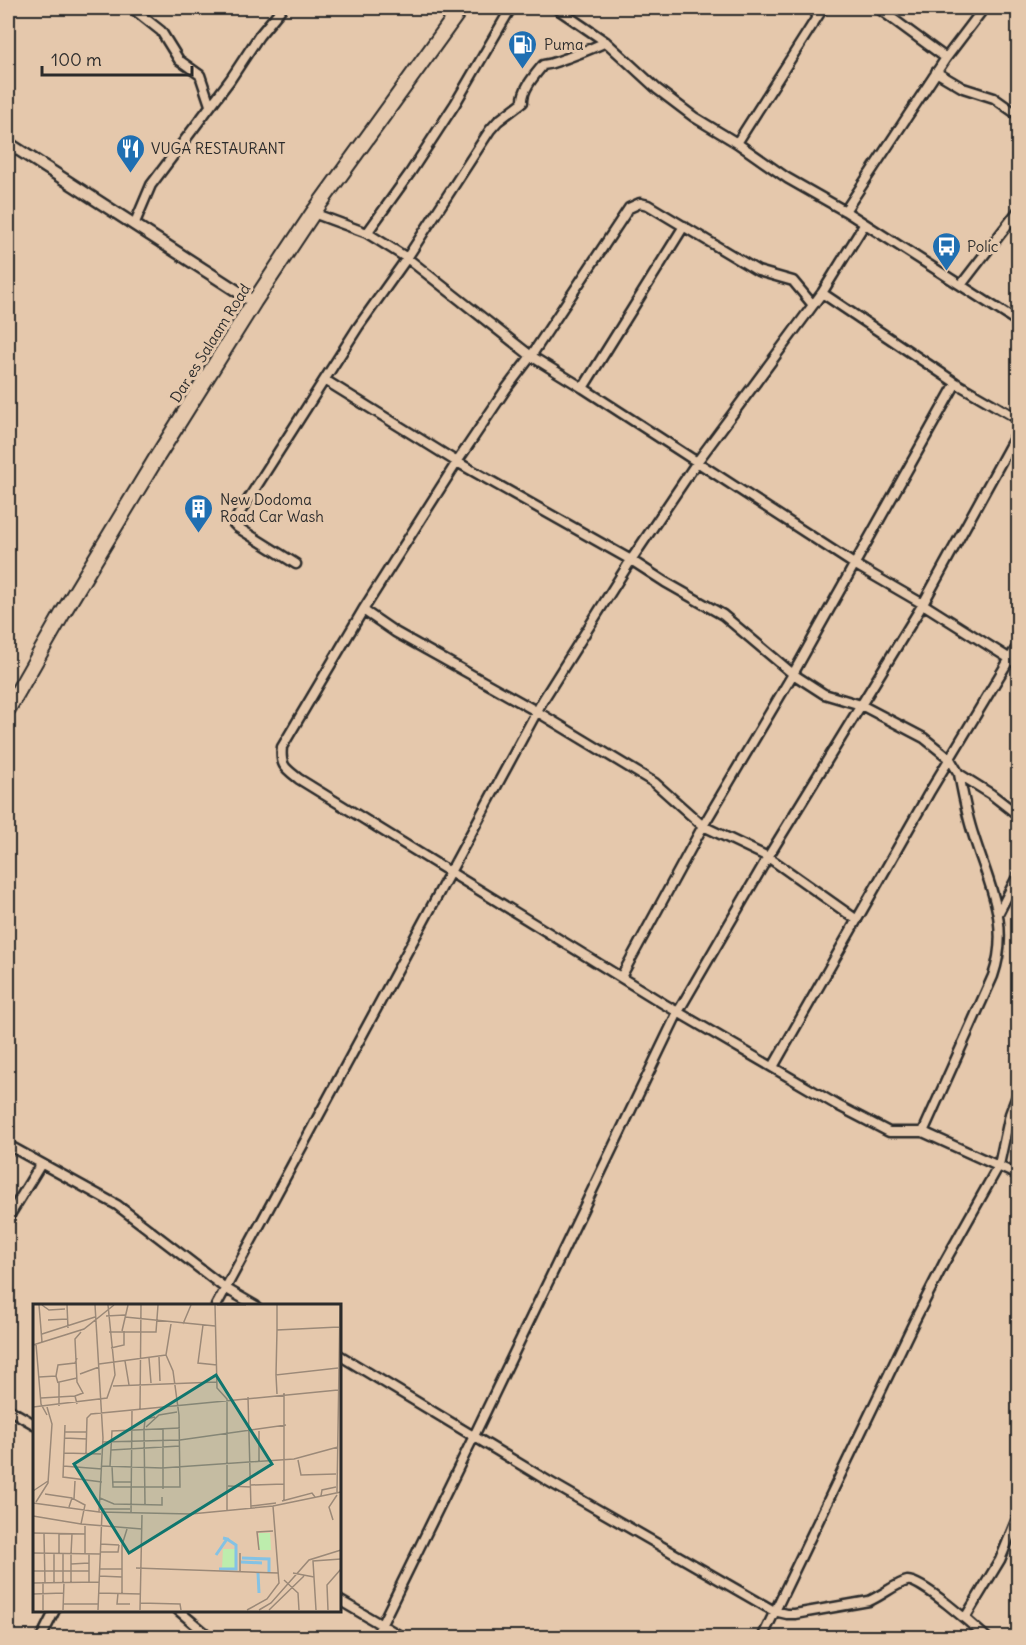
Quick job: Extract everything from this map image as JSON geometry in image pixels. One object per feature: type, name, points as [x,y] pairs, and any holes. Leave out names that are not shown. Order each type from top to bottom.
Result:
[{"type":"highway","name":"Dar es Salaam Road","points":[[8,709],[157,457],[254,303],[313,213],[461,8]]},
{"type":"street","points":[[132,8],[161,31],[179,60],[200,75],[210,105]]},
{"type":"street","points":[[134,225],[151,185],[230,80],[259,36],[282,8]]},
{"type":"street","points":[[367,232],[410,173],[455,104],[511,8]]},
{"type":"street","points":[[556,8],[606,42],[657,89],[694,117],[737,142],[787,178],[845,211],[1018,322]]},
{"type":"street","points":[[737,142],[823,8]]},
{"type":"street","points":[[878,8],[946,58]]},
{"type":"street","points":[[845,211],[936,72],[984,8]]},
{"type":"street","points":[[296,564],[234,524],[358,327],[407,258],[490,130],[523,102],[522,96],[543,65],[554,64],[606,42]]},
{"type":"street","points":[[936,72],[963,88],[994,98],[1018,116]]},
{"type":"street","points":[[8,143],[254,303]]},
{"type":"street","points":[[813,305],[793,280],[758,271],[648,205],[640,203],[629,208],[531,356],[457,462],[363,610],[282,747],[281,758],[285,768],[299,779],[678,1012],[837,1105],[889,1132],[923,1132],[1018,1175]]},
{"type":"street","points":[[961,285],[1018,211]]},
{"type":"street","points":[[313,213],[367,232],[407,258],[531,356],[854,564],[1015,661]]},
{"type":"street","points":[[217,1304],[536,711],[631,560],[697,462],[822,293],[864,225]]},
{"type":"street","points":[[583,388],[684,226]]},
{"type":"street","points":[[822,293],[956,383],[1018,419]]},
{"type":"street","points":[[325,380],[457,462],[631,560],[664,582],[723,615],[793,674],[824,694],[861,705],[924,738],[950,759],[959,774],[968,817],[992,888],[998,914],[999,941],[996,968],[923,1132]]},
{"type":"street","points":[[621,977],[703,826],[793,674],[956,383]]},
{"type":"street","points":[[375,1638],[678,1012],[768,857],[923,604],[1018,431]]},
{"type":"street","points":[[363,610],[395,632],[536,711],[655,783],[703,826],[768,857],[857,920]]},
{"type":"street","points":[[773,1067],[929,793],[1015,661],[1018,645]]},
{"type":"street","points":[[959,774],[991,794],[1018,815]]},
{"type":"street","points":[[998,914],[1018,875]]},
{"type":"street","points":[[762,1638],[934,1283],[999,1165],[1010,1114],[1018,1093]]},
{"type":"street","points":[[8,1145],[117,1205],[225,1288],[253,1304]]},
{"type":"street","points":[[8,1218],[41,1164]]},
{"type":"street","points":[[340,1356],[548,1481],[774,1611],[795,1614],[869,1601],[910,1580],[922,1585],[987,1638]]},
{"type":"street","points":[[8,1409],[33,1423]]},
{"type":"street","points":[[965,1618],[1000,1560],[1018,1516]]},
{"type":"street","points":[[340,1601],[404,1638]]},
{"type":"street","points":[[41,1638],[54,1612]]},
{"type":"street","points":[[179,1612],[211,1638]]},
{"type":"place","name":"Puma","points":[[523,70]]},
{"type":"place","name":"VUGA RESTAURANT","points":[[130,174]]},
{"type":"place","name":"Polic","points":[[946,272]]},
{"type":"place","name":"New Dodoma Road Car Wash","points":[[199,534]]}]
